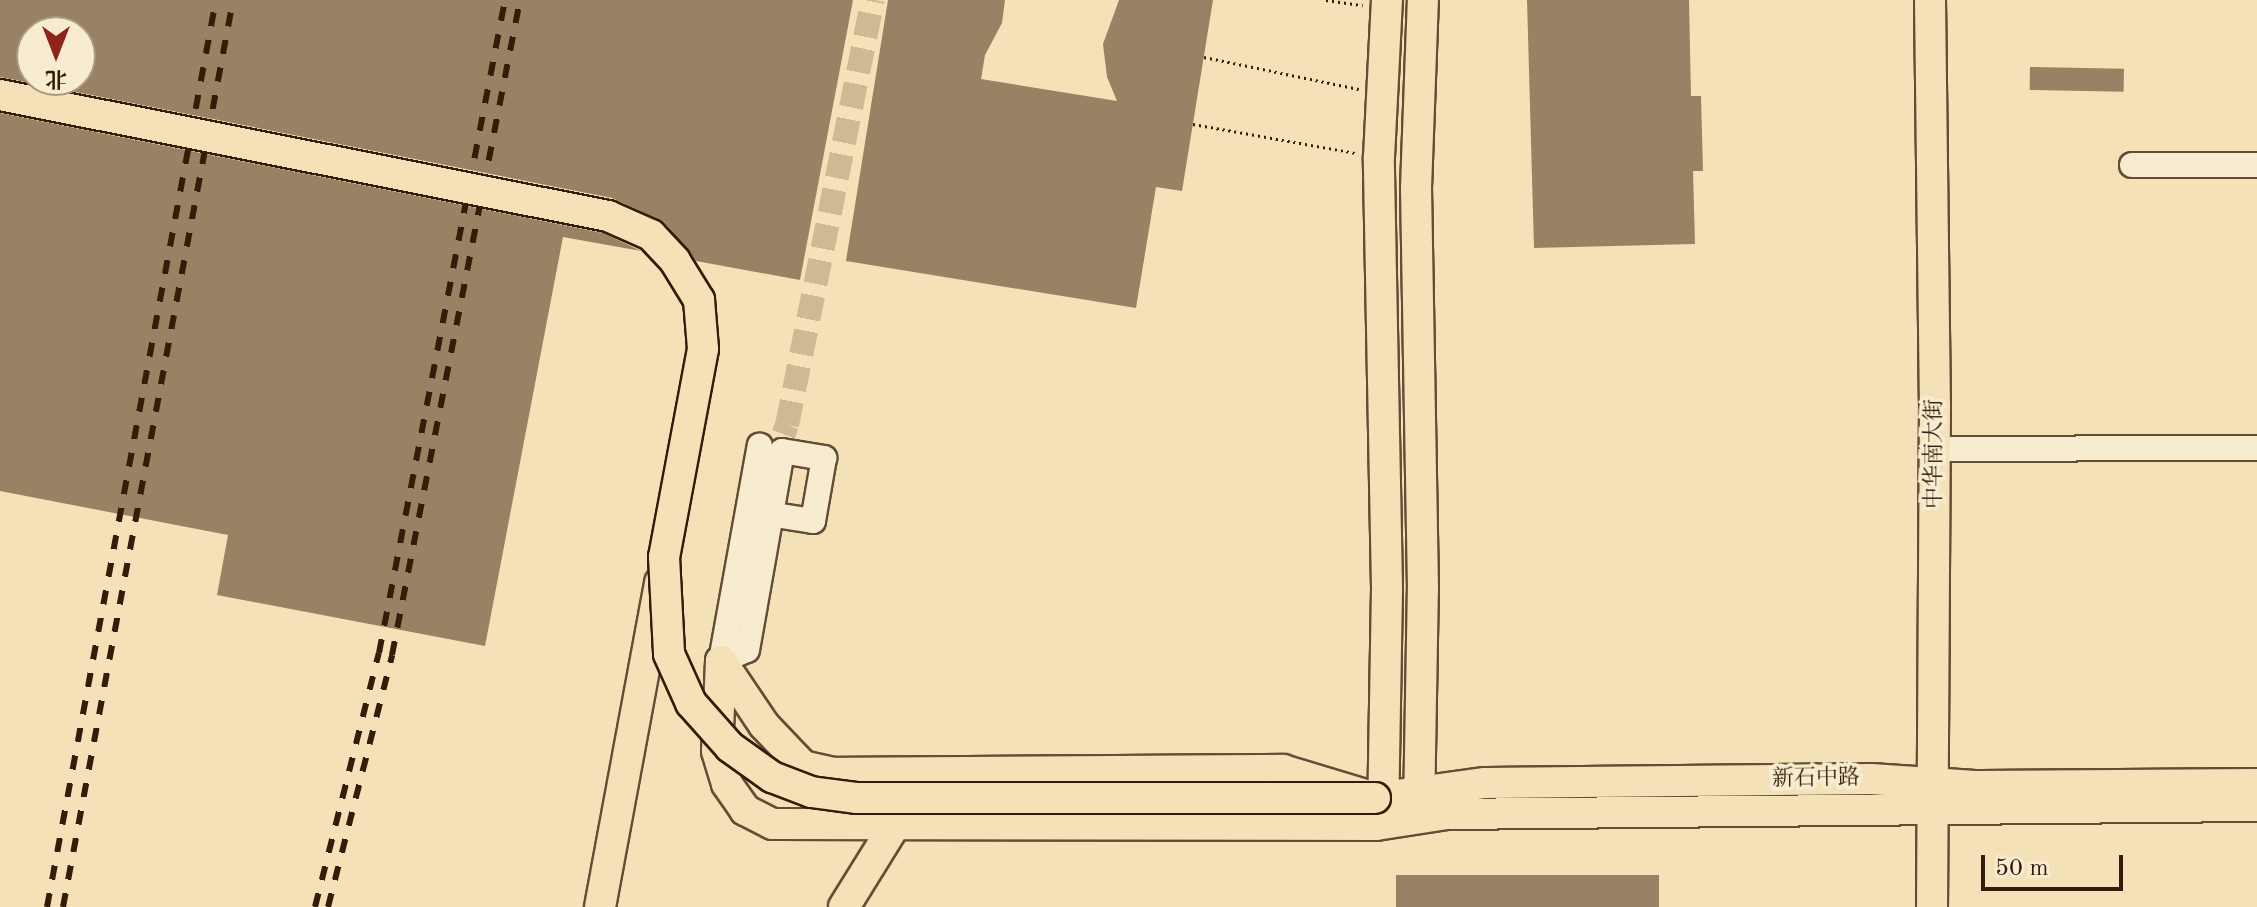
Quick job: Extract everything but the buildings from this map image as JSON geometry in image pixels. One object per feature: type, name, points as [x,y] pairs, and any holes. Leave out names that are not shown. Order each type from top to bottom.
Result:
[{"type":"main road","points":[[1423,0],[1416,188],[1428,808]]},
{"type":"main road","name":"中华南大街","points":[[1930,0],[1945,448]]},
{"type":"main road","name":"中华南大街","points":[[1949,0],[1943,797],[1951,907]]},
{"type":"main road","points":[[1380,806],[1387,588],[1379,157],[1387,4]]},
{"type":"main road","points":[[0,95],[608,216],[651,235],[675,261],[699,300],[703,349],[600,907]]},
{"type":"main road","points":[[664,557],[669,654],[691,703],[730,747],[772,777],[811,792],[856,798],[1380,806]]},
{"type":"main road","points":[[721,661],[764,725],[803,766],[834,773],[1283,770],[1380,806]]},
{"type":"main road","points":[[721,661],[717,751],[727,784],[745,810],[773,824],[1380,806]]},
{"type":"main road","points":[[844,907],[899,822],[921,774]]},
{"type":"main road","name":"新石中路","points":[[1380,806],[1428,808],[1943,797],[2257,784]]},
{"type":"main road","name":"新石中路","points":[[1943,797],[2257,806]]},
{"type":"main road","name":"中华南大街","points":[[1932,907],[1943,797]]},
{"type":"street","points":[[2132,165],[2257,165]]},
{"type":"street","points":[[721,661],[760,445]]},
{"type":"street","points":[[1945,448],[2257,448]]},
{"type":"street","points":[[721,661],[747,650],[782,451],[824,458],[813,521],[781,516]]},
{"type":"path","points":[[1326,0],[1387,4]]},
{"type":"path","points":[[1204,57],[1382,94]]},
{"type":"path","points":[[1193,124],[1379,157]]},
{"type":"tunnel","points":[[771,468],[787,425],[873,0]]},
{"type":"railway","points":[[47,907],[216,0]]},
{"type":"railway","points":[[63,907],[233,0]]},
{"type":"railway","points":[[315,907],[379,653],[505,0]]},
{"type":"railway","points":[[328,907],[392,655],[520,0]]}]
